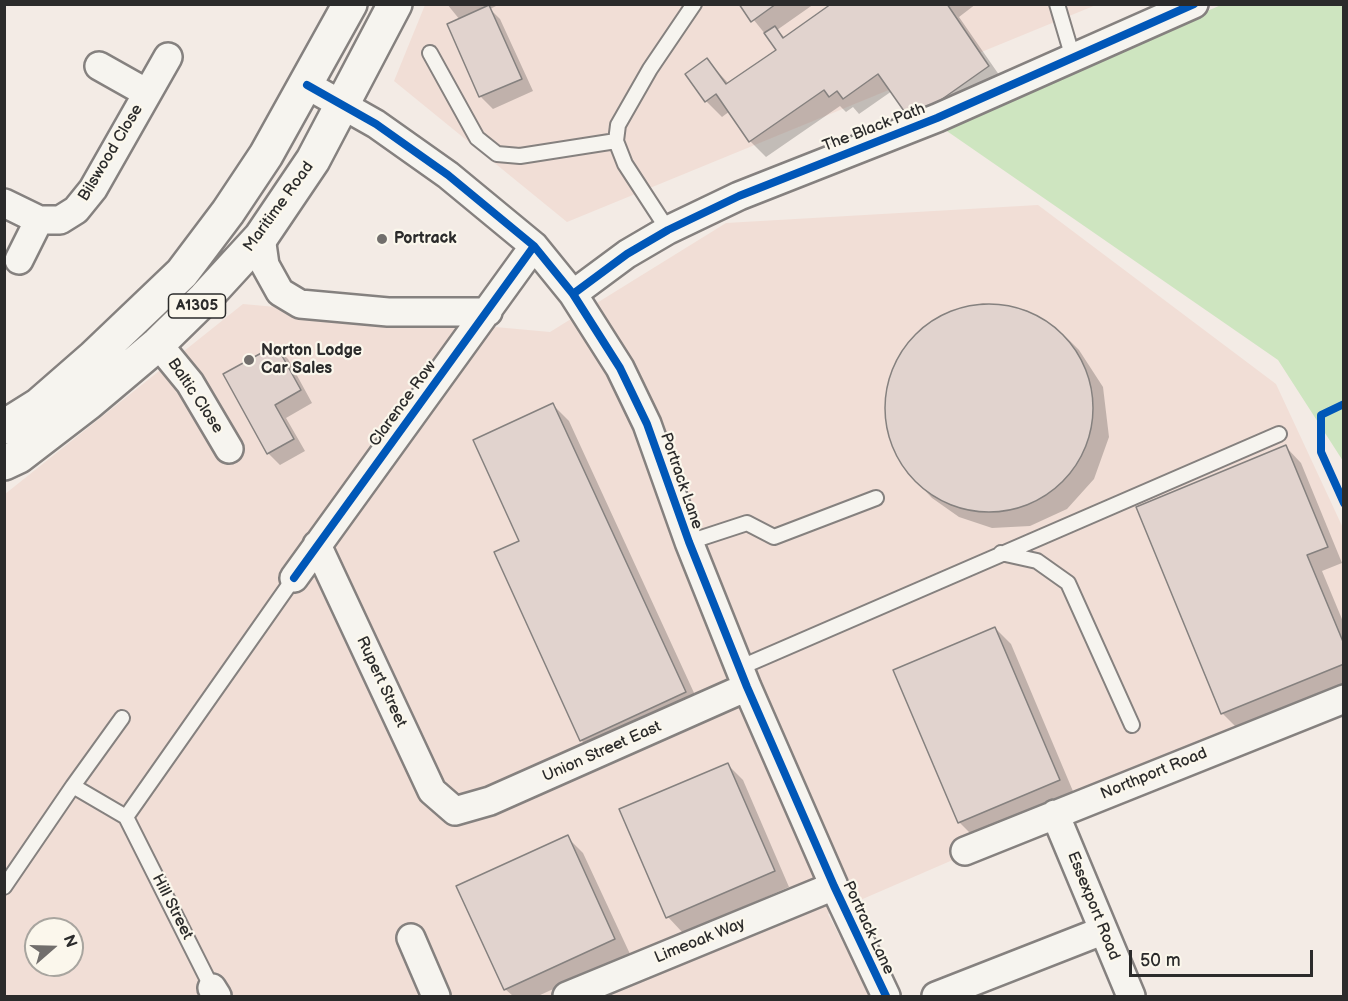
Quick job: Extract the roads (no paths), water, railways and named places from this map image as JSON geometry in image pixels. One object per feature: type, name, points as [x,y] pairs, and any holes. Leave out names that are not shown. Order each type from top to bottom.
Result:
[{"type":"main road","name":"A1305","points":[[4,427],[39,405],[94,357],[182,273],[228,212],[307,85],[350,4]]},
{"type":"main road","name":"Maritime Road","points":[[4,464],[19,456],[88,403],[158,344],[205,298],[261,237],[313,160],[395,4]]},
{"type":"street","name":"The Black Path","points":[[573,294],[627,254],[668,230],[739,196],[937,118],[1194,4]]},
{"type":"street","name":"Bilswood Close","points":[[39,220],[60,220],[76,210],[93,189],[168,57]]},
{"type":"street","name":"Bilswood Close","points":[[99,66],[147,93]]},
{"type":"street","name":"Portrack Lane","points":[[307,85],[376,124],[448,175],[534,246],[573,294],[620,368],[643,415],[689,542],[743,678],[834,886],[886,996]]},
{"type":"street","points":[[4,203],[39,220],[20,260]]},
{"type":"street","points":[[261,237],[265,265],[280,292],[300,304],[346,309],[488,312]]},
{"type":"street","name":"Clarence Row","points":[[294,578],[534,246]]},
{"type":"street","name":"Baltic Close","points":[[158,344],[190,383],[229,449]]},
{"type":"street","name":"Rupert Street","points":[[317,545],[432,791],[455,811]]},
{"type":"street","name":"Union Street East","points":[[455,811],[490,801],[743,678]]},
{"type":"street","name":"Northport Road","points":[[965,850],[1344,699]]},
{"type":"street","name":"Essexport Road","points":[[1055,814],[1102,932],[1131,996]]},
{"type":"street","name":"Limeoak Way","points":[[567,996],[834,886]]},
{"type":"street","points":[[936,996],[1102,932]]},
{"type":"street","points":[[411,938],[436,996]]},
{"type":"lane","points":[[668,230],[626,164],[616,141],[618,125],[645,78],[694,4]]},
{"type":"lane","points":[[1057,4],[1073,58]]},
{"type":"lane","points":[[430,53],[477,138],[497,154],[520,156],[616,141]]},
{"type":"lane","points":[[743,678],[1001,553],[1279,434]]},
{"type":"lane","points":[[689,542],[747,523],[774,537],[876,498]]},
{"type":"lane","points":[[1001,553],[1037,561],[1068,583],[1132,725]]},
{"type":"lane","name":"Clarence Row","points":[[126,816],[294,578]]},
{"type":"lane","points":[[4,887],[122,718]]},
{"type":"lane","points":[[73,786],[126,816]]},
{"type":"lane","name":"Hill Street","points":[[126,816],[214,992]]},
{"type":"place","name":"Portrack","points":[[382,239]]},
{"type":"place","name":"Norton Lodge Car Sales","points":[[249,360]]}]
